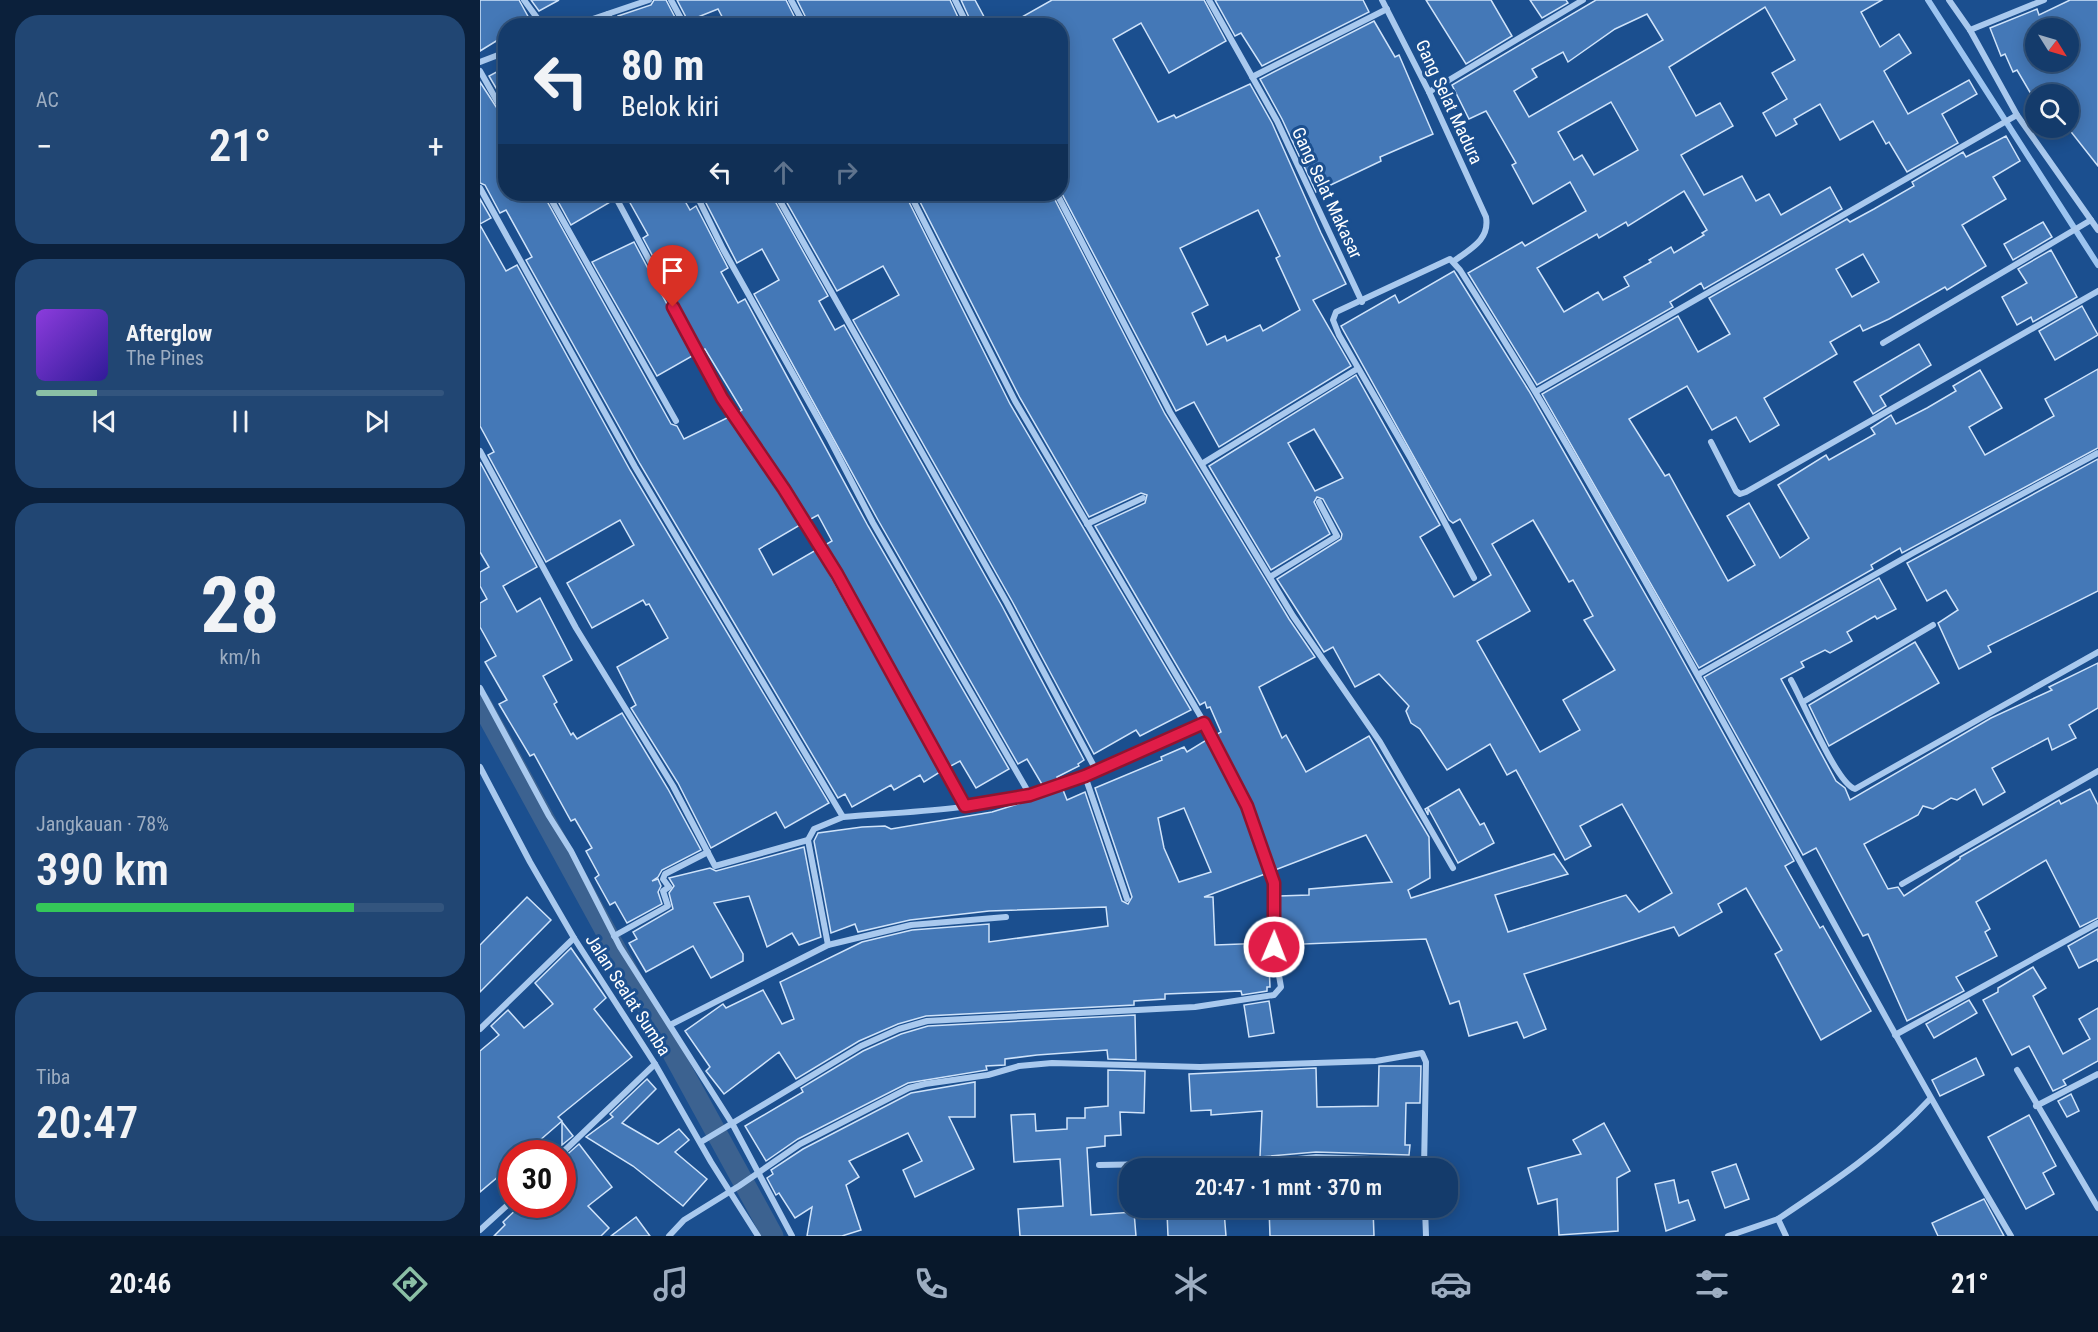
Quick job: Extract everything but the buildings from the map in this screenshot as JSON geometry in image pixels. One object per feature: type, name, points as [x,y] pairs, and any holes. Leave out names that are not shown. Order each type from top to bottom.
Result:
[{"type":"street","points":[[524,0],[537,18]]},
{"type":"street","points":[[596,18],[649,0]]},
{"type":"street","points":[[671,0],[681,18]]},
{"type":"street","points":[[791,0],[801,18]]},
{"type":"street","points":[[955,0],[964,18]]},
{"type":"street","name":"Gang Selat Makasar","points":[[1209,0],[1312,193],[1362,302]]},
{"type":"street","name":"Gang Selat Madura","points":[[1382,0],[1429,92],[1486,218],[1485,237],[1454,261]]},
{"type":"street","points":[[1429,92],[1583,0]]},
{"type":"street","points":[[1949,0],[1970,30],[2017,116],[2098,230]]},
{"type":"street","points":[[1970,30],[2044,0]]},
{"type":"street","points":[[1252,77],[1387,9]]},
{"type":"street","points":[[608,14],[610,18]]},
{"type":"street","points":[[480,62],[498,55]]},
{"type":"street","points":[[480,71],[498,103]]},
{"type":"street","points":[[1537,391],[2017,116]]},
{"type":"street","points":[[480,188],[635,467],[843,817]]},
{"type":"street","points":[[552,201],[676,421]]},
{"type":"street","points":[[618,201],[722,398],[784,489],[837,574],[965,806]]},
{"type":"street","points":[[699,201],[723,249],[830,440],[878,533],[1030,795]]},
{"type":"street","points":[[780,201],[1007,603],[1097,772]]},
{"type":"street","points":[[703,1141],[725,1130],[851,1052],[899,1029],[927,1021],[1195,1007],[1251,1000],[1279,992],[1281,987],[1274,947],[1274,883],[1247,806],[1204,723],[1015,401],[914,201]]},
{"type":"street","points":[[1061,201],[1170,412],[1320,657],[1380,742],[1453,868]]},
{"type":"street","points":[[1883,343],[2091,220]]},
{"type":"street","points":[[1474,578],[1411,459],[1357,369],[1333,320],[1336,312],[1362,302],[1450,259],[1460,270],[1537,391],[1699,674],[1930,1099],[2012,1236]]},
{"type":"street","points":[[1711,442],[1736,491],[1740,494],[1746,492],[2096,292]]},
{"type":"street","points":[[1203,463],[1357,369]]},
{"type":"street","points":[[480,451],[576,628],[673,786],[715,866],[808,840]]},
{"type":"street","points":[[1699,674],[1912,553],[2098,453]]},
{"type":"street","points":[[1087,524],[1143,498]]},
{"type":"street","points":[[1270,578],[1337,536],[1319,502]]},
{"type":"street","points":[[1803,702],[1933,625]]},
{"type":"street","points":[[1791,680],[1834,768],[1849,787],[1860,789],[2098,652]]},
{"type":"street","points":[[480,688],[549,816],[571,851],[614,936],[652,1001],[670,1024],[733,1125],[755,1174],[792,1236]]},
{"type":"street","points":[[828,945],[808,840],[814,829],[843,817],[965,806],[1030,795],[1097,772],[1204,723]]},
{"type":"street","name":"Jalan Sealat Sumba","points":[[480,768],[574,938],[703,1141],[758,1236]]},
{"type":"street","points":[[1902,884],[2098,771]]},
{"type":"street","points":[[1085,776],[1127,899]]},
{"type":"street","points":[[614,936],[668,906],[669,903],[663,891],[669,887],[663,879],[665,874],[708,852]]},
{"type":"street","points":[[670,1024],[828,945],[912,925],[1006,917]]},
{"type":"street","points":[[1895,1035],[2098,923]]},
{"type":"street","points":[[480,1029],[574,938]]},
{"type":"street","points":[[669,1236],[684,1220],[731,1192],[810,1139],[909,1088],[1019,1066],[1052,1063],[1200,1067],[1328,1063],[1376,1061],[1422,1053],[1426,1062],[1424,1158]]},
{"type":"street","points":[[576,1140],[655,1065]]},
{"type":"street","points":[[2017,1070],[2036,1106],[2098,1208]]},
{"type":"street","points":[[2036,1106],[2098,1074]]},
{"type":"street","points":[[1728,1236],[1778,1219],[1892,1137],[1930,1099]]},
{"type":"street","points":[[1307,1158],[1330,1158]]},
{"type":"street","points":[[1099,1165],[1119,1165]]},
{"type":"street","points":[[480,1230],[498,1214]]},
{"type":"street","points":[[1425,1218],[1426,1236]]},
{"type":"street","points":[[1778,1219],[1786,1236]]},
{"type":"waterway","points":[[1928,0],[2098,265]]},
{"type":"waterway","points":[[480,702],[773,1236]]},
{"type":"route","points":[[673,307],[722,398],[784,489],[837,574],[965,806],[1030,795],[1097,772],[1204,723],[1218,746],[1247,806],[1274,883],[1274,947]]}]
